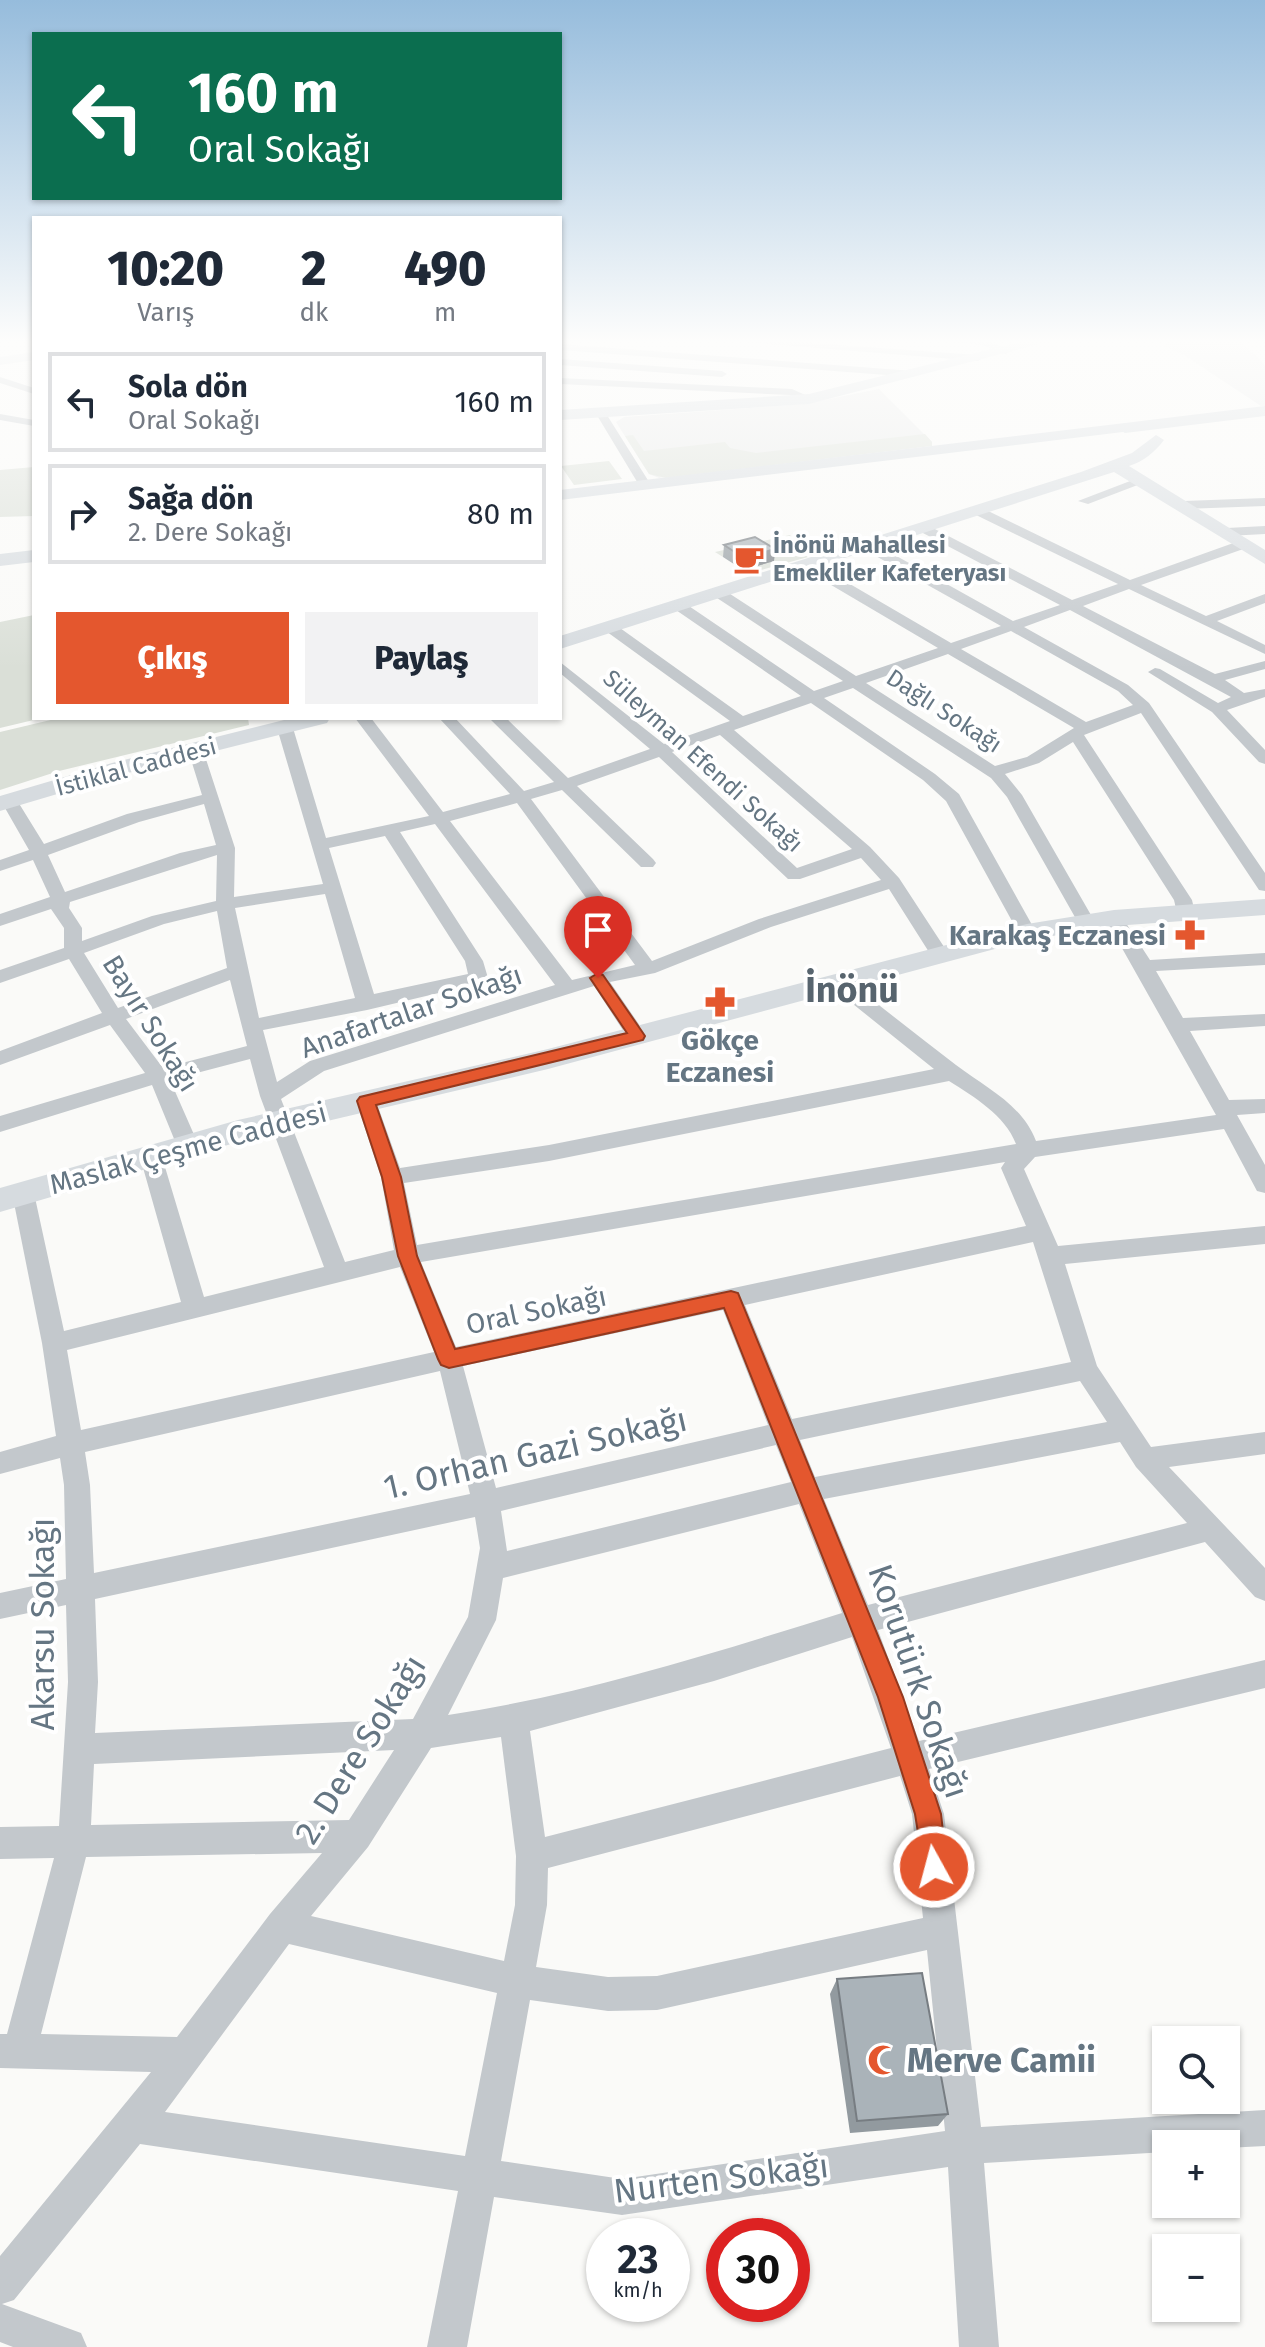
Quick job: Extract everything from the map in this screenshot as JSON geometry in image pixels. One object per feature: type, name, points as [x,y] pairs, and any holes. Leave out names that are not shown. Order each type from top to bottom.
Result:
[{"type":"street","points":[[623,450],[645,485]]},
{"type":"street","points":[[562,495],[982,450]]},
{"type":"street","points":[[562,642],[980,512],[1117,466],[1138,457],[1141,450]]},
{"type":"street","points":[[1117,466],[1265,558]]},
{"type":"street","points":[[1084,501],[1142,481]]},
{"type":"street","points":[[1184,505],[1265,502]]},
{"type":"street","points":[[980,512],[1265,650]]},
{"type":"street","points":[[925,529],[1213,679],[1242,698]]},
{"type":"street","points":[[1227,532],[1265,530]]},
{"type":"street","points":[[320,845],[437,819],[567,784],[1244,544]]},
{"type":"street","points":[[870,547],[1123,688],[1144,706],[1265,886]]},
{"type":"street","points":[[0,560],[32,556]]},
{"type":"street","points":[[809,566],[1081,731],[1183,900],[1186,913]]},
{"type":"street","name":"Dağlı Sokağı","points":[[719,593],[993,772],[1014,795],[1100,920],[1144,966],[1226,1115],[1259,1163],[1265,1185]]},
{"type":"street","points":[[1206,621],[1265,598]]},
{"type":"street","points":[[678,605],[929,777],[953,798],[1027,932]]},
{"type":"street","points":[[608,626],[741,722]]},
{"type":"street","points":[[1213,679],[1265,665]]},
{"type":"street","name":"Süleyman Efendi Sokağı","points":[[562,668],[662,751],[794,875],[864,851]]},
{"type":"street","points":[[1155,672],[1217,709],[1259,744],[1265,759]]},
{"type":"street","points":[[1217,709],[1242,698],[1265,693]]},
{"type":"street","points":[[993,772],[1033,760],[1081,731],[1144,706]]},
{"type":"street","name":"İstiklal Caddesi","points":[[4,803],[120,768],[312,720]]},
{"type":"street","points":[[364,720],[568,988]]},
{"type":"street","points":[[449,720],[521,797],[648,969]]},
{"type":"street","points":[[499,720],[647,863]]},
{"type":"street","points":[[285,728],[367,1004]]},
{"type":"street","points":[[723,729],[864,851],[893,882],[941,956]]},
{"type":"street","points":[[196,750],[226,848],[225,904],[237,971],[274,1109],[338,1273]]},
{"type":"street","points":[[0,866],[133,818],[209,798]]},
{"type":"street","name":"Bayır Sokağı","points":[[4,803],[40,853],[47,876],[61,900],[60,908],[73,928],[73,950],[113,1015],[158,1076],[188,1146]]},
{"type":"street","points":[[252,1026],[478,978],[474,961],[390,830]]},
{"type":"street","points":[[0,920],[186,857],[226,848]]},
{"type":"street","name":"Anafartalar Sokağı","points":[[274,1109],[317,1066],[598,978],[648,969],[765,923],[893,882]]},
{"type":"street","points":[[0,977],[158,920],[225,904],[333,888]]},
{"type":"street","name":"Maslak Çeşme Caddesi","points":[[7,1196],[188,1146],[274,1109],[366,1101],[637,1036],[1027,932],[1100,920],[1265,907]]},
{"type":"street","points":[[1144,966],[1265,959]]},
{"type":"street","points":[[0,1058],[237,971]]},
{"type":"street","points":[[598,978],[637,1036]]},
{"type":"street","points":[[840,984],[952,1073],[985,1094],[1020,1126],[1029,1150]]},
{"type":"street","points":[[1174,1025],[1265,1020]]},
{"type":"street","points":[[0,1124],[158,1076],[259,1050]]},
{"type":"street","points":[[392,1177],[549,1153],[952,1073]]},
{"type":"street","name":"2. Dere Sokağı","points":[[0,2286],[133,2125],[282,1926],[357,1836],[422,1734],[482,1620],[494,1548],[485,1503],[449,1359],[407,1256],[392,1177],[366,1101]]},
{"type":"street","points":[[54,1343],[407,1256],[1029,1150],[1265,1106]]},
{"type":"street","points":[[1029,1150],[1012,1168],[1051,1256],[1086,1369],[1145,1459],[1265,1588]]},
{"type":"street","points":[[151,1157],[195,1308]]},
{"type":"street","name":"Akarsu Sokağı","points":[[7,1196],[54,1343],[77,1485],[83,1682],[74,1843],[9,2051]]},
{"type":"street","name":"Oral Sokağı","points":[[0,1463],[70,1444],[449,1359],[1040,1232]]},
{"type":"street","points":[[1051,1256],[1265,1235]]},
{"type":"street","name":"Korutürk Sokağı","points":[[731,1299],[860,1621],[928,1814],[965,2146],[979,2347]]},
{"type":"street","name":"1. Orhan Gazi Sokağı","points":[[0,1606],[485,1503],[784,1432],[1086,1369]]},
{"type":"street","points":[[490,1568],[807,1490],[1125,1430]]},
{"type":"street","points":[[1145,1459],[1265,1443]]},
{"type":"street","points":[[79,1749],[422,1734],[514,1720],[714,1667],[860,1621],[1209,1529]]},
{"type":"street","points":[[532,1856],[910,1758],[1265,1674]]},
{"type":"street","points":[[447,2347],[531,1905],[532,1856],[514,1720]]},
{"type":"street","points":[[0,1843],[357,1836]]},
{"type":"street","points":[[282,1926],[517,1981],[608,1994],[657,1993],[939,1931]]},
{"type":"street","points":[[9,2051],[184,2055]]},
{"type":"street","name":"Nurten Sokağı","points":[[133,2125],[622,2197],[965,2146],[1265,2128]]},
{"type":"street","points":[[0,2323],[67,2347]]},
{"type":"shaded area","points":[[633,450],[875,450],[659,478],[649,474]]},
{"type":"shaded area","points":[[634,450],[738,450],[756,453],[787,450],[903,450],[666,478],[649,474]]},
{"type":"shaded area","points":[[609,461],[622,479],[574,485],[562,466]]},
{"type":"shaded area","points":[[32,467],[32,516],[0,517],[0,470]]},
{"type":"shaded area","points":[[790,535],[808,557],[761,570],[755,566],[773,561],[761,547],[723,557],[715,552]]},
{"type":"shaded area","points":[[32,615],[34,720],[0,728],[0,622]]},
{"type":"shaded area","points":[[51,720],[248,720],[249,725],[59,771],[0,790],[0,732]]},
{"type":"building","points":[[755,537],[775,549],[744,558],[724,545]]},
{"type":"building","name":"Merve Camii","points":[[922,1973],[948,2114],[857,2121],[837,1979]]},
{"type":"place","name":"İnönü Mahallesi Emekliler Kafeteryası","points":[[749,559]]},
{"type":"place","name":"Karakaş Eczanesi","points":[[1190,935]]},
{"type":"place","name":"Gökçe Eczanesi","points":[[720,1002]]},
{"type":"place","name":"Merve Camii","points":[[883,2060]]},
{"type":"district","name":"İnönü","points":[[852,989]]},
{"type":"route","points":[[598,978],[637,1036],[366,1101],[392,1177],[407,1256],[449,1359],[731,1299],[890,1697],[928,1814],[934,1867]]}]
